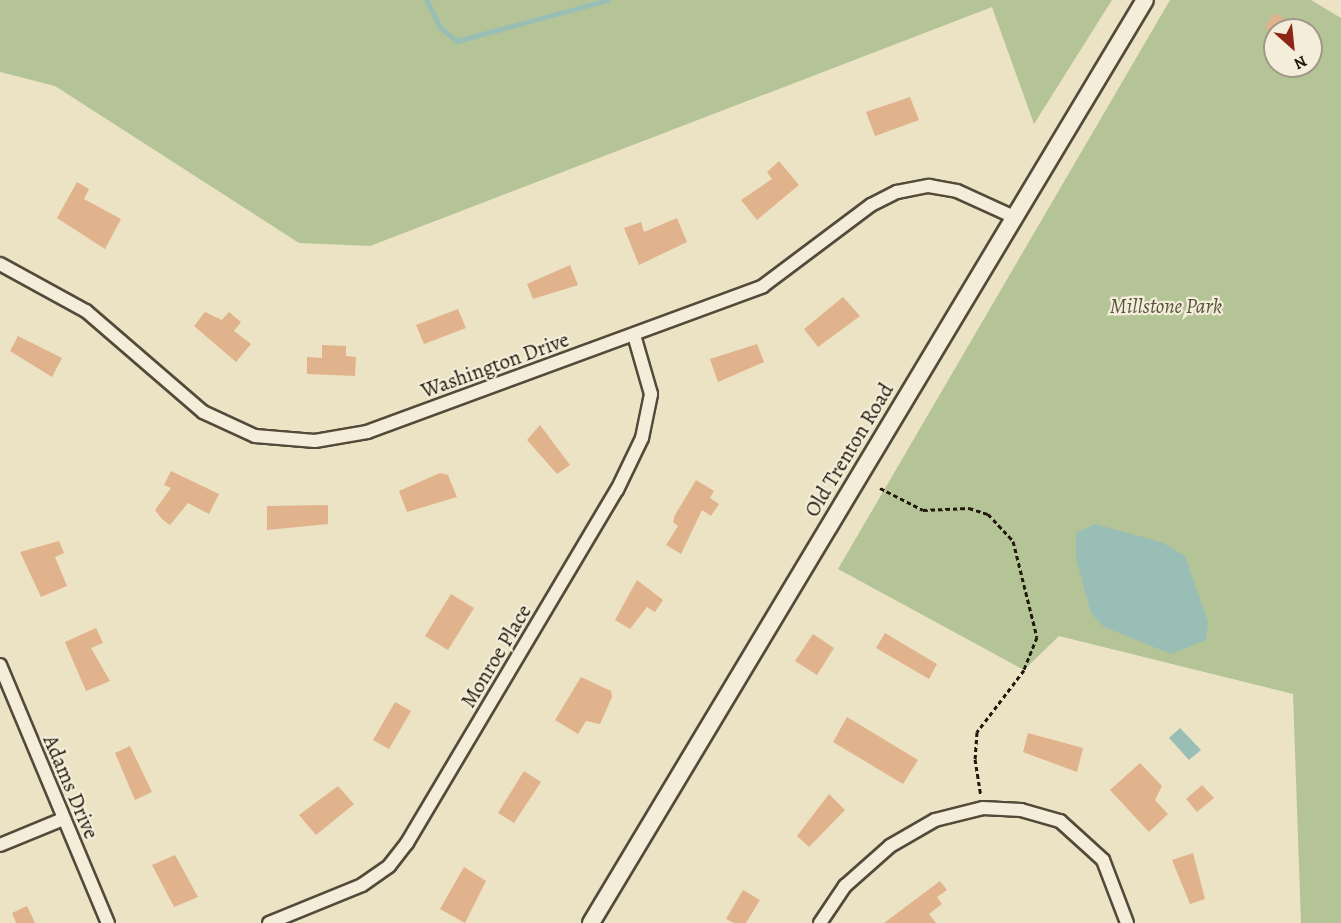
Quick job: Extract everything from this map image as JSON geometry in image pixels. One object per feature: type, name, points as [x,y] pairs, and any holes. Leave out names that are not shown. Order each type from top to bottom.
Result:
[{"type":"main road","name":"Old Trenton Road","points":[[591,923],[1145,0]]},
{"type":"street","name":"Washington Drive","points":[[0,264],[86,311],[203,412],[255,436],[315,441],[367,432],[763,286],[871,205],[897,192],[929,186],[957,191],[1014,217]]},
{"type":"street","name":"Monroe Place","points":[[269,923],[362,885],[389,866],[407,843],[618,490],[642,438],[651,394],[634,335]]},
{"type":"street","name":"Adams Drive","points":[[0,665],[108,923]]},
{"type":"street","points":[[820,923],[844,886],[890,846],[935,820],[983,808],[1021,810],[1060,821],[1103,860],[1127,923]]},
{"type":"street","points":[[0,845],[63,819]]},
{"type":"path","points":[[880,488],[923,510],[969,508],[988,514],[1013,541],[1037,637],[1024,670],[977,732],[975,759],[983,808]]},
{"type":"green space","points":[[0,0],[1112,0],[1034,124],[992,7],[370,246],[299,243],[55,86],[0,72]]},
{"type":"green space","name":"Millstone Park","points":[[1170,0],[1311,0],[1341,18],[1341,923],[1301,923],[1293,694],[1059,636],[1024,670],[838,569]]},
{"type":"water","points":[[1095,524],[1161,542],[1185,556],[1208,622],[1206,640],[1171,654],[1104,627],[1091,613],[1076,558],[1076,533]]},
{"type":"water","points":[[1180,728],[1201,750],[1189,760],[1169,738]]},
{"type":"building","points":[[1274,13],[1283,18],[1271,18]]},
{"type":"building","points":[[910,97],[919,120],[875,136],[866,112]]},
{"type":"building","points":[[779,161],[799,185],[757,220],[741,200],[772,179],[767,172]]},
{"type":"building","points":[[77,182],[89,189],[84,199],[121,219],[105,249],[57,218]]},
{"type":"building","points":[[677,218],[687,242],[639,265],[624,228],[641,222],[644,232]]},
{"type":"building","points":[[570,265],[578,285],[533,299],[527,284]]},
{"type":"building","points":[[843,297],[860,316],[818,347],[804,329]]},
{"type":"building","points":[[458,309],[466,328],[424,344],[416,325]]},
{"type":"building","points":[[205,312],[222,320],[229,312],[241,322],[234,331],[251,344],[236,362],[194,326]]},
{"type":"building","points":[[18,336],[62,358],[52,377],[10,351]]},
{"type":"building","points":[[757,344],[764,362],[718,382],[710,359]]},
{"type":"building","points":[[322,345],[346,346],[346,356],[356,357],[355,376],[307,374],[307,357],[322,358]]},
{"type":"building","points":[[540,425],[570,465],[557,474],[527,440]]},
{"type":"building","points":[[171,471],[219,494],[209,514],[188,503],[170,525],[162,519],[155,510],[171,488],[164,485]]},
{"type":"building","points":[[440,473],[448,475],[457,497],[407,512],[399,491]]},
{"type":"building","points":[[696,480],[714,491],[710,498],[719,504],[711,516],[702,510],[681,554],[666,545],[678,526],[673,522],[675,515]]},
{"type":"building","points":[[328,505],[328,524],[267,530],[267,506]]},
{"type":"building","points":[[59,541],[64,553],[55,557],[67,586],[41,597],[20,552]]},
{"type":"building","points":[[637,580],[663,600],[655,612],[647,607],[630,629],[615,620]]},
{"type":"building","points":[[451,594],[474,608],[448,650],[425,636]]},
{"type":"building","points":[[96,628],[103,643],[91,648],[110,681],[86,691],[65,642]]},
{"type":"building","points":[[885,633],[937,664],[929,679],[876,648]]},
{"type":"building","points":[[813,634],[834,648],[817,675],[795,661]]},
{"type":"building","points":[[581,677],[611,691],[612,697],[600,724],[586,721],[578,734],[555,720]]},
{"type":"building","points":[[395,702],[411,711],[389,749],[373,740]]},
{"type":"building","points":[[847,717],[918,760],[903,784],[833,742]]},
{"type":"building","points":[[1028,733],[1083,748],[1077,772],[1023,752]]},
{"type":"building","points":[[130,746],[152,792],[135,800],[115,753]]},
{"type":"building","points":[[1140,763],[1162,786],[1155,800],[1168,814],[1149,832],[1110,790]]},
{"type":"building","points":[[524,771],[541,782],[514,823],[498,813]]},
{"type":"building","points":[[1202,785],[1214,798],[1197,812],[1186,799]]},
{"type":"building","points":[[338,786],[354,804],[316,835],[299,815]]},
{"type":"building","points":[[829,794],[845,810],[809,847],[797,836]]},
{"type":"building","points":[[1193,853],[1205,899],[1190,904],[1172,860]]},
{"type":"building","points":[[175,855],[198,897],[174,907],[152,865]]},
{"type":"building","points":[[464,867],[486,881],[465,923],[440,909]]},
{"type":"building","points":[[940,881],[947,890],[937,897],[942,904],[929,914],[936,923],[884,923]]},
{"type":"building","points":[[743,890],[760,900],[746,923],[734,923],[726,919]]},
{"type":"building","points":[[27,906],[35,923],[16,923],[12,913]]},
{"type":"waterway","points":[[427,0],[440,27],[457,41],[608,0]]}]
